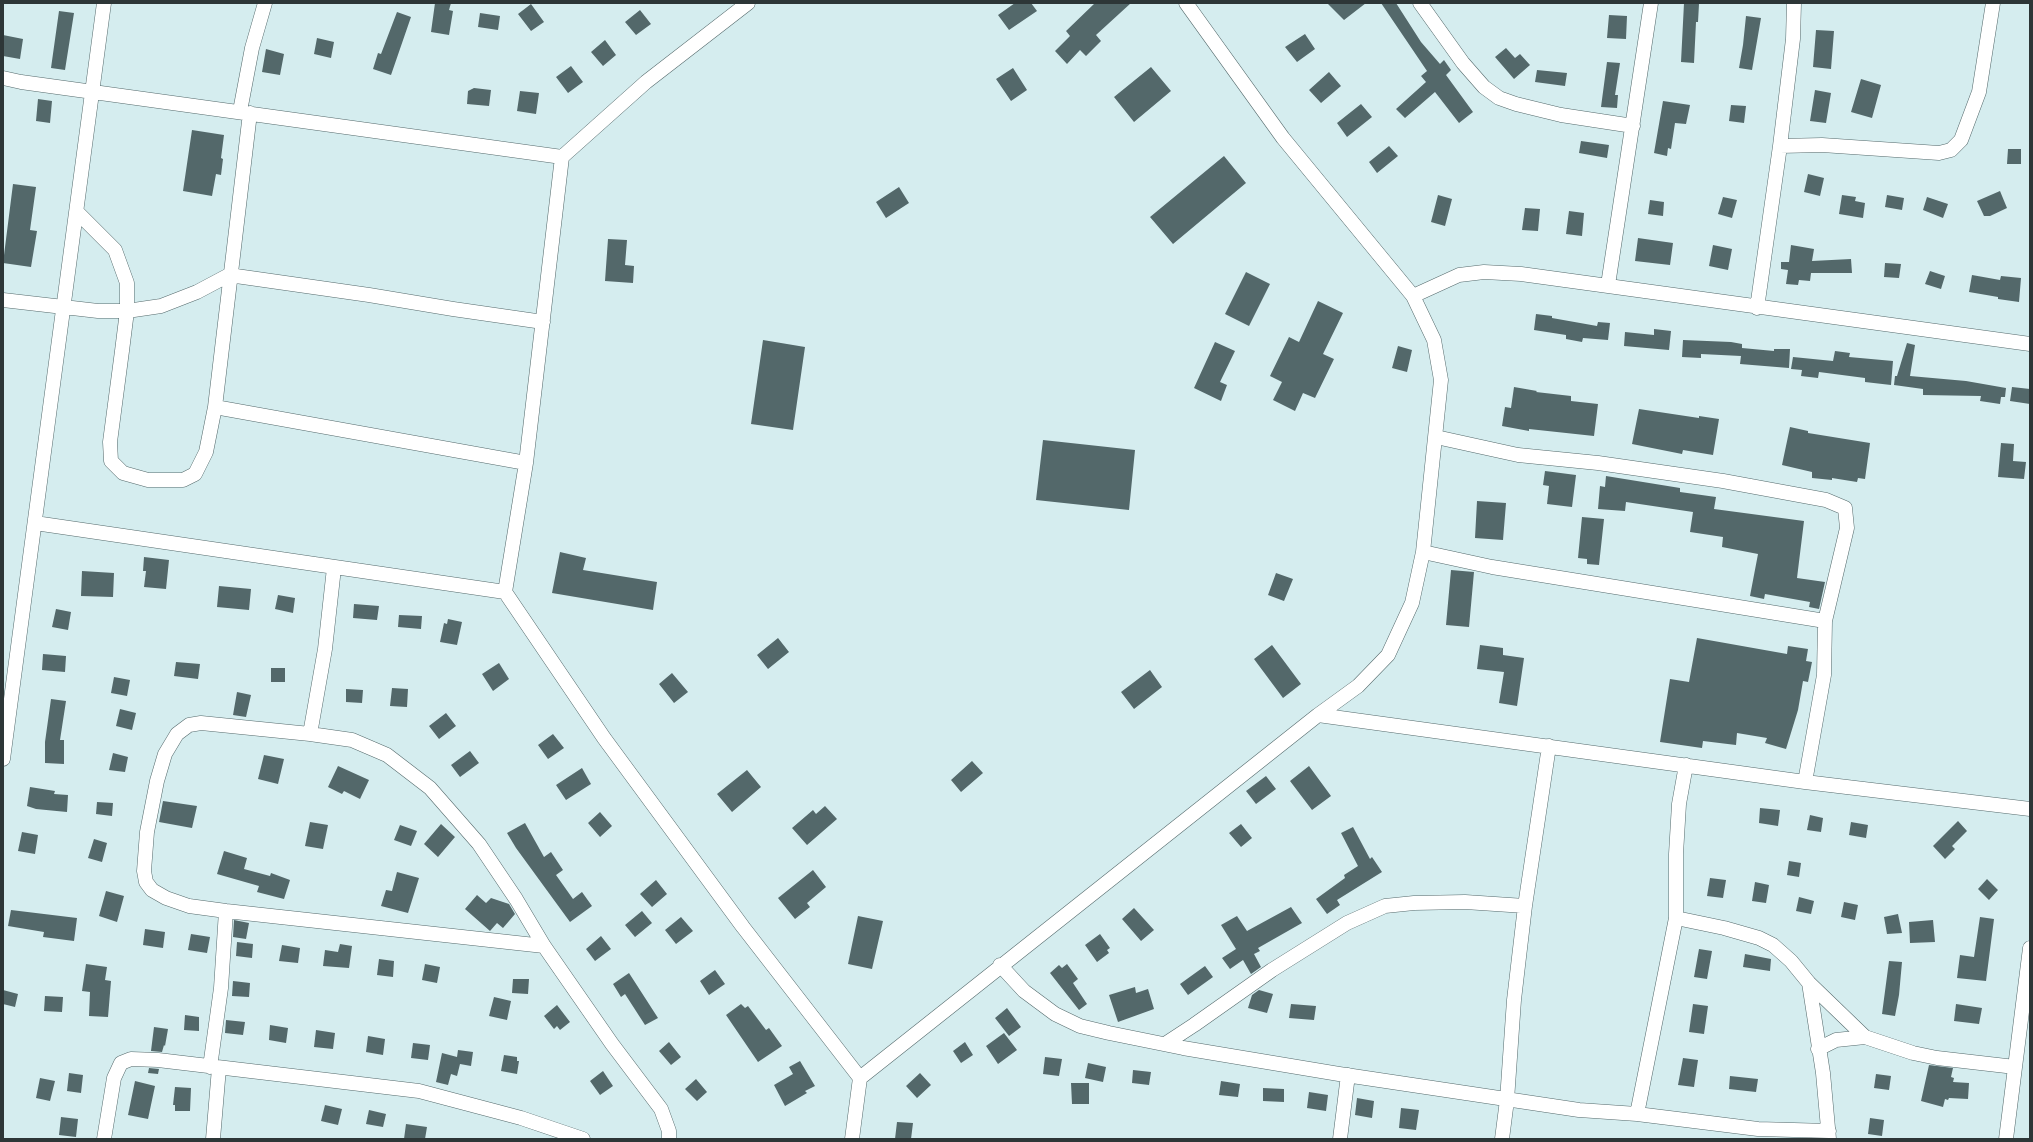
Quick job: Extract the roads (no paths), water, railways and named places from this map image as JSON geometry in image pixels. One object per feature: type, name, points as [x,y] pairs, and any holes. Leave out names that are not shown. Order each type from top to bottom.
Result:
[{"type":"street","points":[[3,759],[6,714],[35,522],[94,91],[104,3]]},
{"type":"street","points":[[77,212],[115,250],[126,283],[126,311],[110,442],[112,461],[122,473],[148,480],[183,480],[196,474],[206,452],[214,407],[230,275],[252,48],[265,3]]},
{"type":"street","points":[[748,3],[646,82],[562,157],[526,463],[505,592],[614,751],[743,927],[860,1078]]},
{"type":"street","points":[[852,1139],[860,1078],[1000,965],[1318,715],[1358,686],[1388,655],[1412,603],[1423,552],[1441,380],[1434,340],[1413,296],[1283,138],[1186,3]]},
{"type":"street","points":[[1420,3],[1463,63],[1484,87],[1499,98],[1516,104],[1561,115],[1633,126]]},
{"type":"street","points":[[1608,285],[1651,3]]},
{"type":"street","points":[[1757,308],[1780,146],[1793,38],[1794,3]]},
{"type":"street","points":[[1780,146],[1822,145],[1939,153],[1951,150],[1961,140],[1979,92],[1993,3]]},
{"type":"street","points":[[3,78],[562,157]]},
{"type":"street","points":[[1413,296],[1459,275],[1484,272],[1521,274],[1608,285],[1757,308],[2030,344]]},
{"type":"street","points":[[3,300],[98,312],[126,311],[161,306],[197,292],[230,275],[369,295],[453,310],[543,322]]},
{"type":"street","points":[[214,407],[526,463]]},
{"type":"street","points":[[1436,437],[1518,454],[1598,463],[1723,482],[1839,504],[1844,508],[1847,528],[1825,621],[1824,675],[1805,782]]},
{"type":"street","points":[[35,522],[334,568],[505,592]]},
{"type":"street","points":[[1423,552],[1492,567],[1825,621]]},
{"type":"street","points":[[310,734],[325,649],[334,568]]},
{"type":"street","points":[[1318,715],[1805,782],[2030,809]]},
{"type":"street","points":[[544,946],[226,911],[189,906],[166,898],[152,890],[146,882],[144,870],[147,832],[157,781],[165,754],[177,734],[189,725],[201,723],[310,734],[352,740],[387,755],[430,788],[479,844],[516,899],[544,946],[612,1044],[662,1110],[669,1131],[669,1139]]},
{"type":"street","points":[[1502,1139],[1507,1100],[1514,1000],[1524,906],[1549,746]]},
{"type":"street","points":[[1637,1114],[1676,918],[1678,811],[1686,765]]},
{"type":"street","points":[[1165,1044],[1272,970],[1340,927],[1385,906],[1414,902],[1465,902],[1524,906]]},
{"type":"street","points":[[213,1139],[215,1068],[226,911]]},
{"type":"street","points":[[1676,918],[1759,938],[1773,945],[1791,961],[1809,983],[1865,1037]]},
{"type":"street","points":[[2006,1139],[2030,948]]},
{"type":"street","points":[[1000,965],[1024,991],[1055,1014],[1080,1026],[1165,1044],[1348,1075],[1579,1110],[1637,1114],[1758,1129],[1829,1135],[1823,1073],[1818,1049],[1809,983]]},
{"type":"street","points":[[1818,1049],[1836,1040],[1865,1037],[1913,1053],[1937,1058],[2014,1067]]},
{"type":"street","points":[[104,1139],[114,1078],[121,1063],[131,1059],[158,1060],[215,1068],[419,1091],[485,1108],[583,1139]]},
{"type":"street","points":[[1340,1139],[1348,1075]]}]
